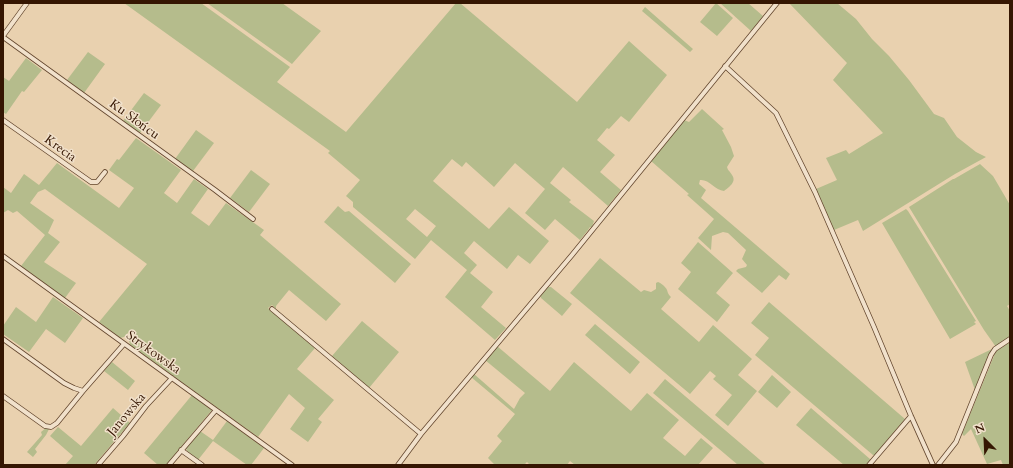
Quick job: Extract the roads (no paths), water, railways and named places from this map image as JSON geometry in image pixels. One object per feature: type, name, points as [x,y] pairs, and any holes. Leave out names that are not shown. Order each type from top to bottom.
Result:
[{"type":"street","points":[[3,36],[27,3]]},
{"type":"street","points":[[398,465],[421,434],[572,255],[777,3]]},
{"type":"street","name":"Ku Słońcu","points":[[3,36],[253,219]]},
{"type":"street","points":[[725,66],[776,113],[815,192],[933,465]]},
{"type":"street","name":"Krecia","points":[[3,120],[91,182],[96,182],[105,172]]},
{"type":"street","name":"Strykowska","points":[[3,256],[292,465]]},
{"type":"street","points":[[272,309],[421,434]]},
{"type":"street","points":[[3,339],[64,383],[83,391]]},
{"type":"street","points":[[938,465],[956,442],[991,355],[995,349],[1010,339]]},
{"type":"street","points":[[3,396],[47,427],[57,423],[124,344]]},
{"type":"street","name":"Janowska","points":[[98,465],[146,406],[172,378]]},
{"type":"street","points":[[169,465],[216,410]]},
{"type":"street","points":[[868,465],[911,416]]},
{"type":"street","points":[[181,450],[202,465]]}]
